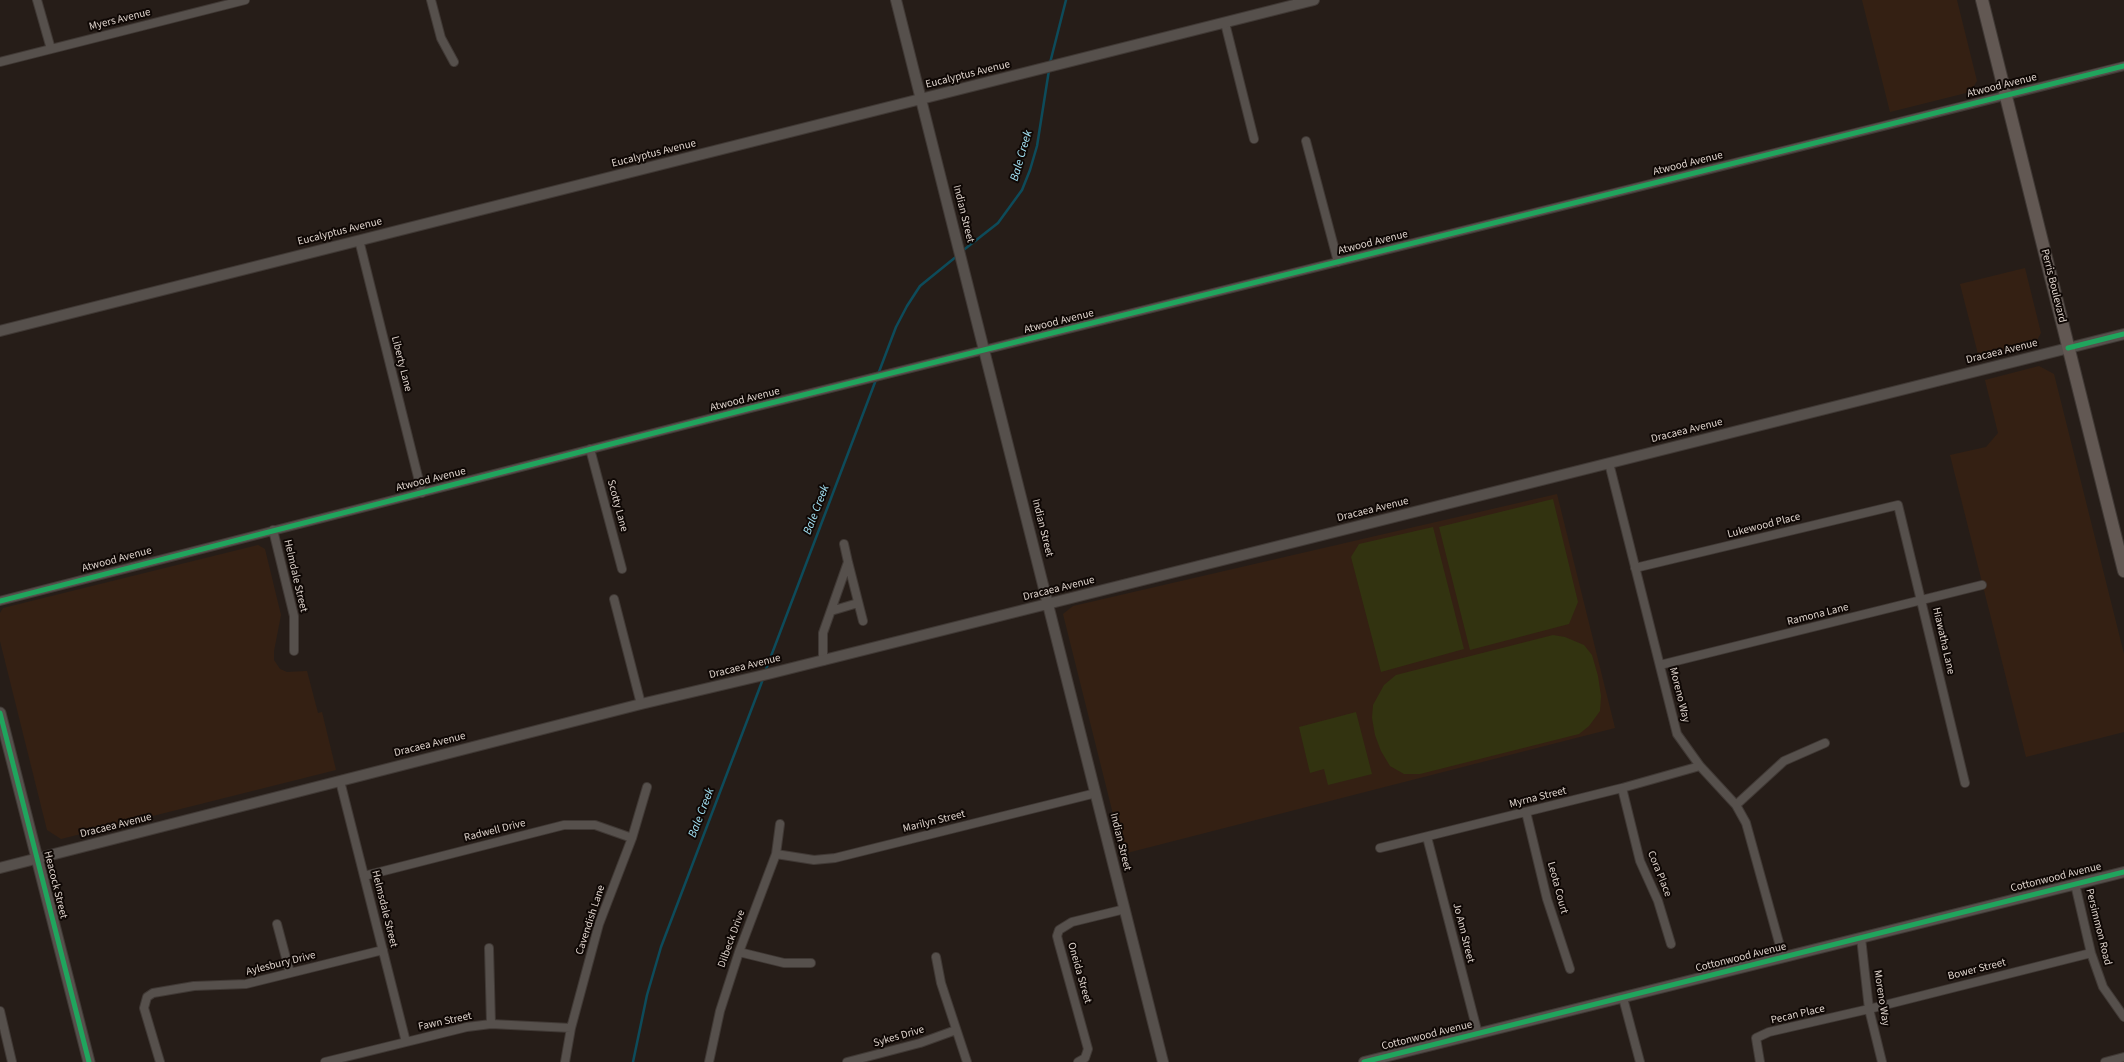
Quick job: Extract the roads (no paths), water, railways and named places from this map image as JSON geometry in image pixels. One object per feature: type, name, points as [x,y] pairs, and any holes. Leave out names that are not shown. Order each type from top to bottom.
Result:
[{"type":"main road","name":"Perris Boulevard","points":[[1982,0],[2124,571]]},
{"type":"main road","name":"Heacock Street","points":[[0,713],[89,1062]]},
{"type":"street","points":[[37,0],[51,49]]},
{"type":"street","name":"Myers Avenue","points":[[0,62],[245,0]]},
{"type":"street","points":[[431,0],[441,38],[454,62]]},
{"type":"street","name":"Indian Street","points":[[896,0],[966,272],[984,351],[1049,604],[1163,1062]]},
{"type":"street","name":"Eucalyptus Avenue","points":[[0,331],[1314,0]]},
{"type":"street","points":[[1225,23],[1254,139]]},
{"type":"street","name":"Atwood Avenue","points":[[0,601],[590,449],[2124,66]]},
{"type":"street","points":[[1306,141],[1338,262]]},
{"type":"street","name":"Liberty Lane","points":[[359,240],[422,493]]},
{"type":"street","name":"Dracaea Avenue","points":[[0,868],[641,704],[823,661],[2124,334]]},
{"type":"street","name":"Scotty Lane","points":[[590,449],[622,569]]},
{"type":"street","name":"Moreno Way","points":[[1609,463],[1677,734],[1700,766],[1736,805],[1746,823],[1783,957]]},
{"type":"street","name":"Lukewood Place","points":[[1635,568],[1898,505]]},
{"type":"street","name":"Hiawatha Lane","points":[[1898,505],[1966,783]]},
{"type":"street","name":"Helmdale Street","points":[[273,530],[294,616],[294,651]]},
{"type":"street","points":[[844,544],[863,621]]},
{"type":"street","points":[[823,661],[823,633],[848,562]]},
{"type":"street","name":"Ramona Lane","points":[[1660,665],[1982,585]]},
{"type":"street","points":[[614,600],[641,704]]},
{"type":"street","points":[[831,611],[858,603]]},
{"type":"street","points":[[1736,805],[1784,761],[1825,743]]},
{"type":"street","name":"Myrna Street","points":[[1380,848],[1622,788],[1700,766]]},
{"type":"street","name":"Helmsdale Street","points":[[340,781],[406,1042]]},
{"type":"street","name":"Cavendish Lane","points":[[565,1062],[571,1028],[599,924],[632,838],[647,787]]},
{"type":"street","name":"Cora Place","points":[[1622,788],[1640,861],[1658,901],[1671,944]]},
{"type":"street","name":"Marilyn Street","points":[[776,854],[814,860],[835,858],[1096,793]]},
{"type":"street","name":"Leota Court","points":[[1526,812],[1547,899],[1570,969]]},
{"type":"street","name":"Dilbeck Drive","points":[[709,1062],[720,1011],[738,952],[776,854],[780,824]]},
{"type":"street","name":"Radwell Drive","points":[[364,876],[564,825],[595,825],[632,838]]},
{"type":"street","name":"Jo Ann Street","points":[[1427,837],[1478,1034]]},
{"type":"street","name":"Cottonwood Avenue","points":[[1364,1062],[2124,872]]},
{"type":"street","name":"Persimmon Road","points":[[2076,884],[2091,952],[2103,987],[2124,1017]]},
{"type":"street","name":"Oneida Street","points":[[1078,1062],[1085,1058],[1088,1049],[1059,944],[1059,930],[1072,922],[1125,909]]},
{"type":"street","points":[[277,924],[290,973]]},
{"type":"street","name":"Moreno Way","points":[[1861,938],[1869,1009],[1882,1062]]},
{"type":"street","points":[[489,948],[491,1024]]},
{"type":"street","name":"Aylesbury Drive","points":[[160,1062],[144,1008],[147,997],[159,991],[194,986],[246,984],[383,950]]},
{"type":"street","points":[[738,952],[784,963],[811,963]]},
{"type":"street","name":"Bower Street","points":[[1869,1009],[2091,952]]},
{"type":"street","points":[[936,957],[941,983],[967,1062]]},
{"type":"street","points":[[1623,998],[1640,1062]]},
{"type":"street","name":"Pecan Place","points":[[1760,1062],[1756,1038],[1762,1035],[1869,1009]]},
{"type":"street","points":[[0,1011],[12,1062]]},
{"type":"street","name":"Fawn Street","points":[[325,1062],[467,1027],[491,1024],[571,1028]]},
{"type":"street","name":"Sykes Drive","points":[[848,1062],[920,1043],[956,1030]]},
{"type":"street","points":[[2104,1062],[2124,1057]]},
{"type":"waterway","name":"Bale Creek","points":[[1050,63],[1066,0]]},
{"type":"waterway","name":"Bale Creek","points":[[961,252],[998,223],[1022,190],[1037,146],[1049,70]]},
{"type":"waterway","name":"Bale Creek","points":[[765,672],[896,327],[920,286],[957,256]]},
{"type":"waterway","name":"Bale Creek","points":[[633,1062],[647,995],[661,947],[763,679]]}]
